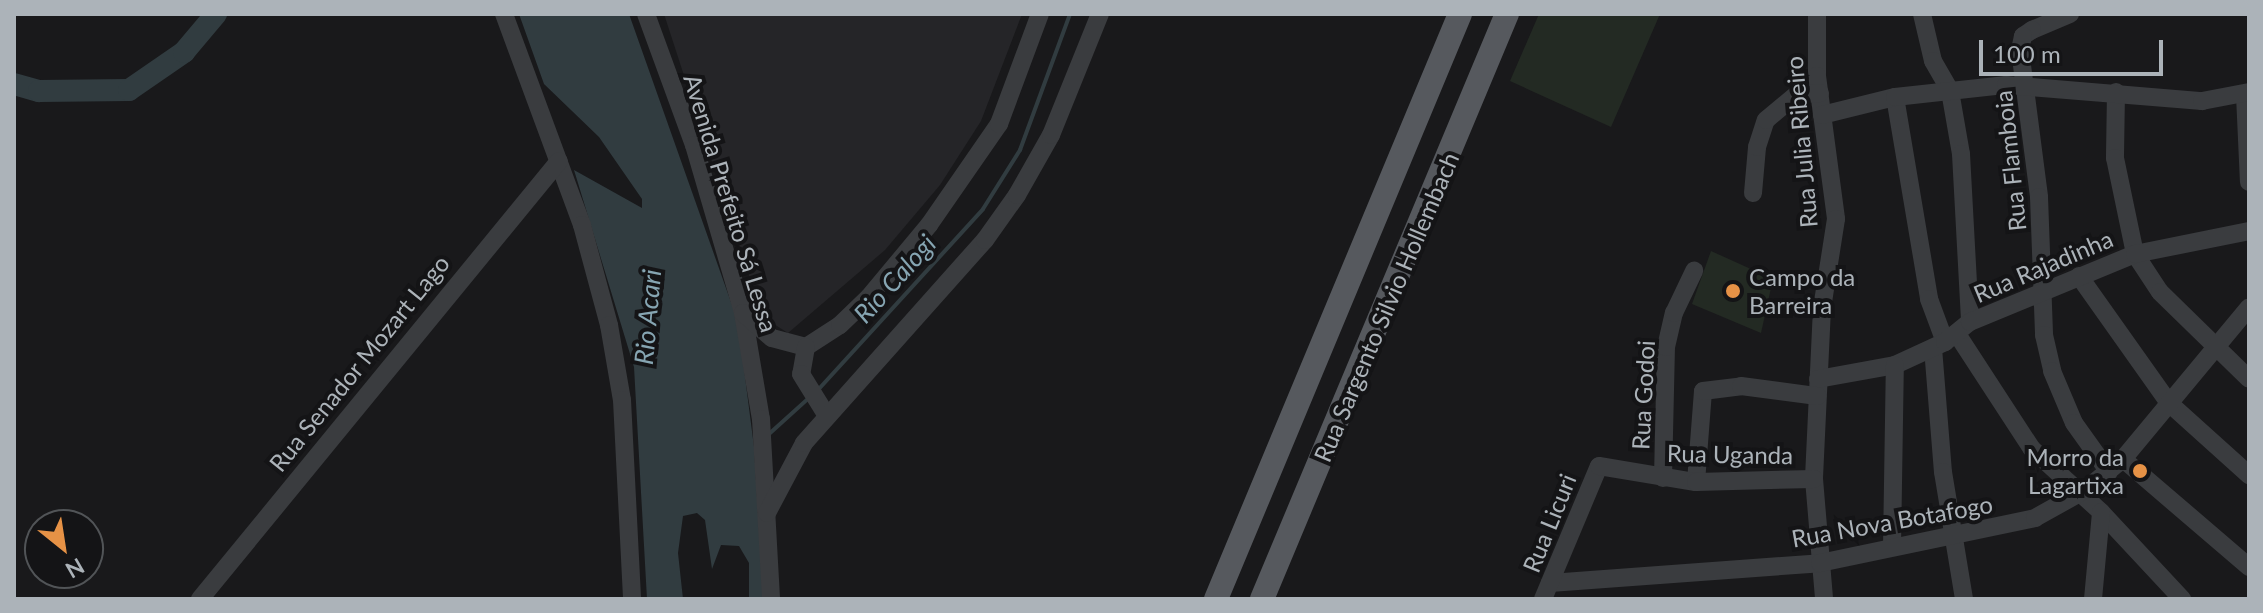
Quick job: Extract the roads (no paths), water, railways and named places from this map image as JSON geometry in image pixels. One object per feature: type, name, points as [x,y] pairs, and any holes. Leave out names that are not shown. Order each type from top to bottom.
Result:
[{"type":"main road","name":"Rua Sargento Silvio Hollembach","points":[[1216,599],[1460,14]]},
{"type":"main road","name":"Rua Sargento Silvio Hollembach","points":[[1262,599],[1507,14]]},
{"type":"main road","points":[[1355,266],[1396,282]]},
{"type":"street","points":[[504,14],[559,161],[605,311],[619,385],[632,599]]},
{"type":"street","name":"Avenida Prefeito Sá Lessa","points":[[646,14],[694,145],[743,313],[761,419],[771,599]]},
{"type":"street","points":[[827,416],[800,368],[806,347],[840,325],[869,297],[975,163],[999,124],[1040,14]]},
{"type":"street","points":[[767,513],[793,457],[985,240],[1017,195],[1051,135],[1100,14]]},
{"type":"street","name":"Rua Julia Ribeiro","points":[[1817,14],[1822,115],[1836,219],[1825,274],[1814,479],[1824,599]]},
{"type":"street","points":[[1922,14],[1933,61],[1950,91],[1961,154],[1951,337],[1951,532],[1964,599]]},
{"type":"street","name":"Rua Flamboia","points":[[2070,14],[2032,30],[2020,43],[2043,247],[2044,335],[2058,394],[2116,466],[2249,567]]},
{"type":"street","points":[[1822,115],[1895,97],[2027,86],[2202,101],[2247,94],[2249,182]]},
{"type":"street","points":[[2116,92],[2115,158],[2135,254],[2160,292],[2249,379]]},
{"type":"street","points":[[1753,193],[1757,147],[1766,120],[1797,94],[1820,93]]},
{"type":"street","points":[[1895,97],[1929,299],[1951,337],[2032,449],[2076,495],[2101,512],[2182,599]]},
{"type":"street","name":"Rua Senador Mozart Lago","points":[[200,599],[559,161]]},
{"type":"street","name":"Rua Rajadinha","points":[[1696,482],[1703,391],[1741,386],[1818,387],[1895,365],[2042,291],[2135,254],[2249,231]]},
{"type":"street","name":"Rua Godoi","points":[[1663,478],[1666,347],[1674,313],[1694,271]]},
{"type":"street","points":[[2079,276],[2169,403],[2249,475]]},
{"type":"street","name":"Rua Nova Botafogo","points":[[1547,591],[1820,563],[1951,532],[2035,518],[2076,495],[2116,466],[2249,307]]},
{"type":"street","points":[[743,313],[772,338],[806,347]]},
{"type":"street","points":[[1892,547],[1895,365]]},
{"type":"street","name":"Rua Uganda","points":[[1599,466],[1696,482],[1814,479]]},
{"type":"street","name":"Rua Licuri","points":[[1547,591],[1599,466]]},
{"type":"street","points":[[2093,599],[2101,512]]},
{"type":"water","name":"Rio Acari","points":[[519,14],[629,14],[738,322],[754,447],[763,599],[749,599],[749,563],[739,546],[721,545],[712,569],[705,520],[697,513],[683,516],[678,553],[683,599],[647,599],[634,367],[574,170],[642,208],[642,199],[599,137],[544,84]]},
{"type":"waterway","points":[[14,84],[39,91],[129,90],[184,52],[216,14]]},
{"type":"waterway","name":"Rio Calogi","points":[[817,391],[983,209],[1020,150],[1070,14]]},
{"type":"waterway","name":"Rio Calogi","points":[[769,434],[810,397]]},
{"type":"place","name":"Campo da Barreira","points":[[1733,291]]},
{"type":"place","name":"Morro da Lagartixa","points":[[2140,471]]}]
